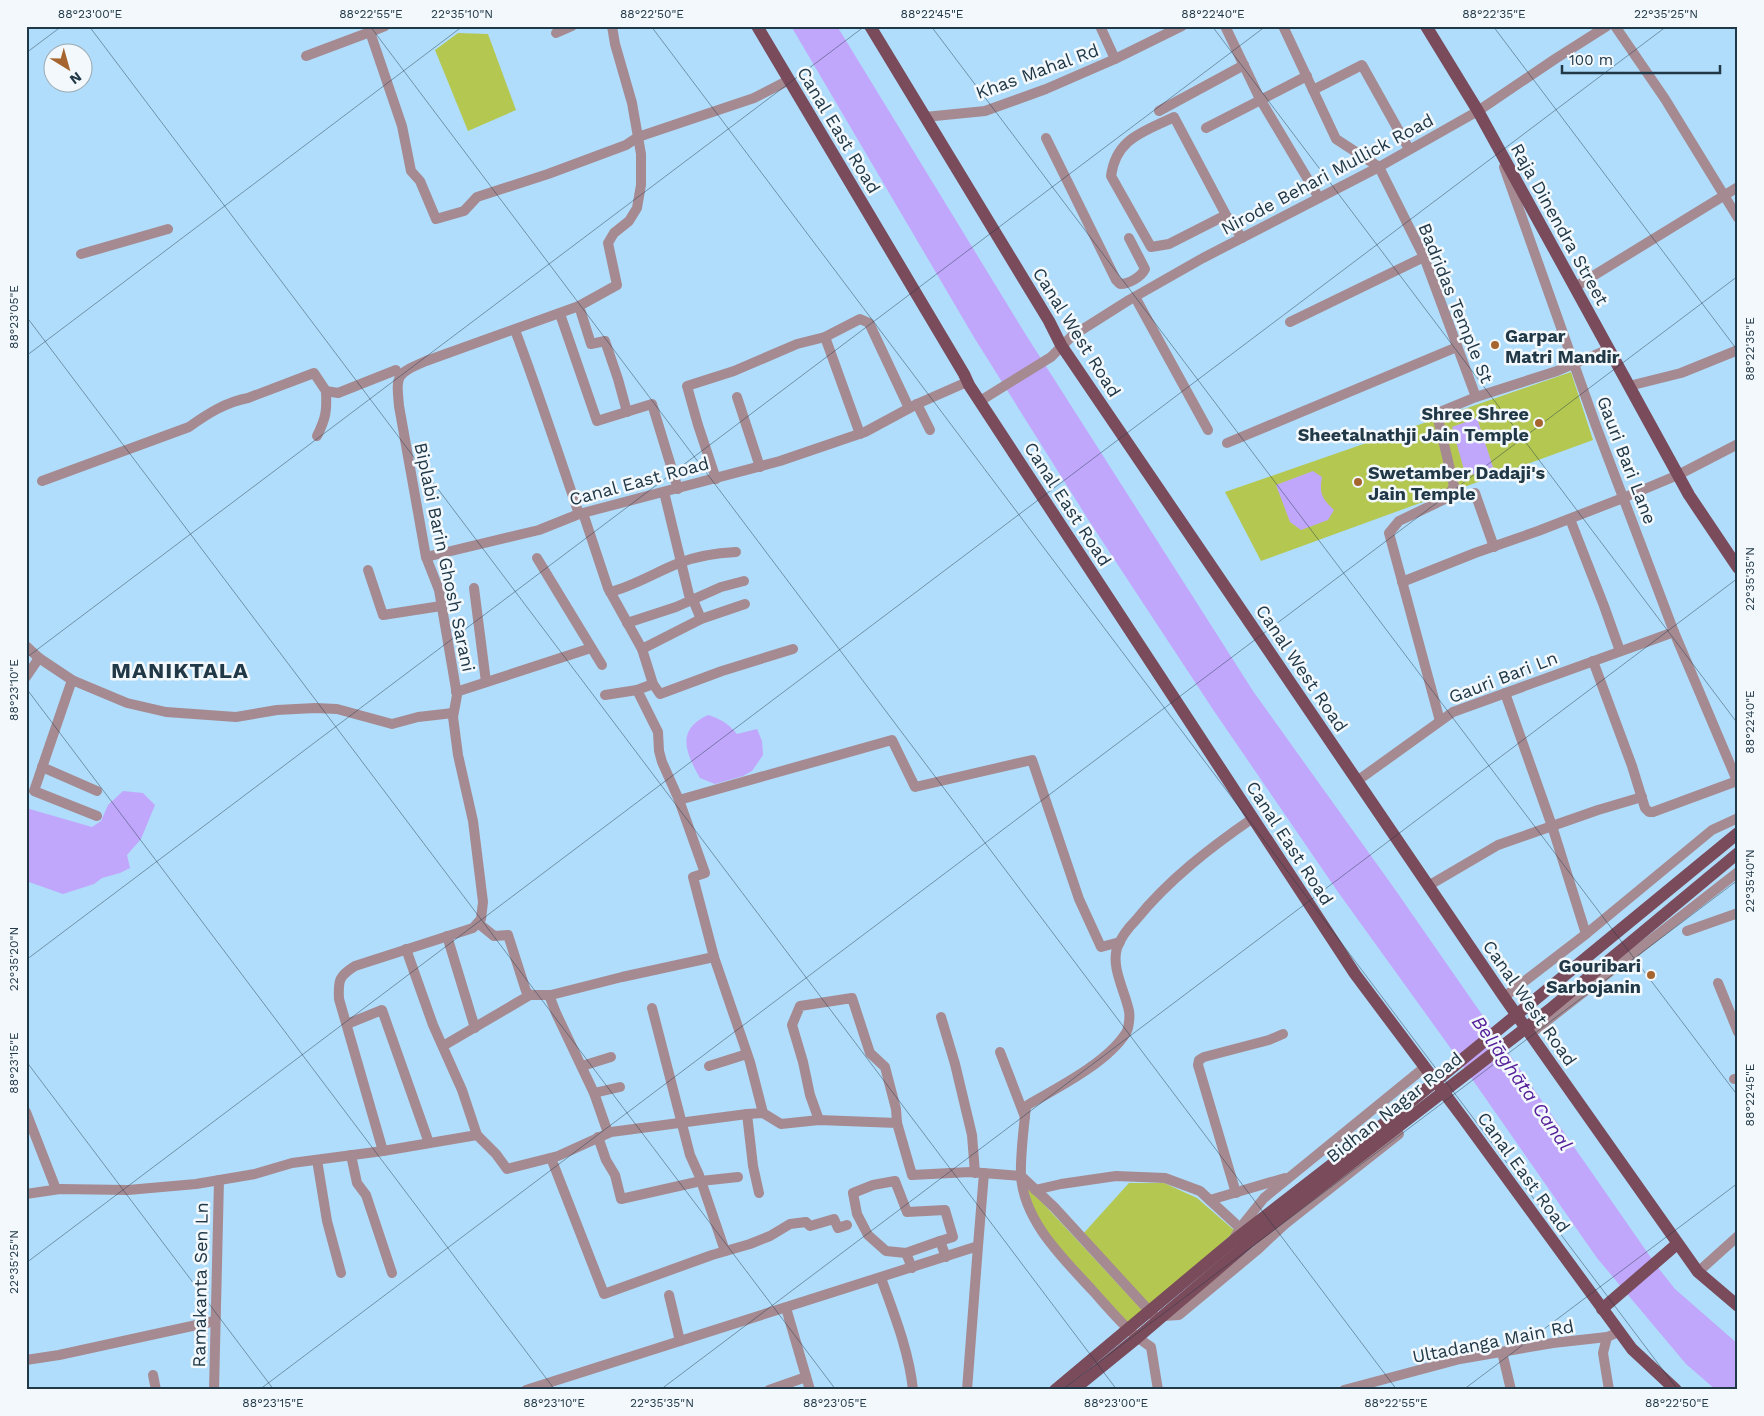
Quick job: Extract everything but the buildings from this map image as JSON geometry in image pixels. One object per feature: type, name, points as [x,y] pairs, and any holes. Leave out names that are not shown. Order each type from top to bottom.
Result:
[{"type":"main road","name":"Canal East Road","points":[[757,26],[967,382],[1355,974],[1605,1307],[1613,1334],[1676,1390]]},
{"type":"main road","name":"Canal West Road","points":[[870,26],[1049,321],[1061,345],[1675,1246],[1698,1272],[1738,1306]]},
{"type":"main road","name":"Raja Dinendra Street","points":[[1426,26],[1478,111],[1689,495],[1738,568]]},
{"type":"main road","name":"Bidhan Nagar Road","points":[[1054,1390],[1128,1329],[1157,1316],[1246,1233],[1375,1131],[1721,845],[1738,833]]},
{"type":"main road","name":"Bidhan Nagar Road","points":[[1074,1390],[1138,1338],[1157,1316],[1233,1241],[1549,1010],[1737,854]]},
{"type":"main road","points":[[1605,1307],[1675,1246]]},
{"type":"street","points":[[306,56],[386,26]]},
{"type":"street","points":[[556,33],[572,26]]},
{"type":"street","name":"Biplabi Barin Ghosh Sarani","points":[[478,923],[481,920],[483,902],[473,821],[458,756],[453,713],[456,692],[438,590],[426,557],[401,422],[397,384],[404,371],[426,361],[560,314],[580,306],[617,285],[608,243],[614,233],[629,221],[637,208],[641,185],[641,154],[632,103],[615,44],[612,26]]},
{"type":"street","points":[[1100,26],[1115,59]]},
{"type":"street","name":"Khas Mahal Rd","points":[[925,117],[986,111],[1046,89],[1115,59],[1182,26]]},
{"type":"street","points":[[1225,26],[1260,99],[1319,198]]},
{"type":"street","points":[[1283,26],[1336,139],[1379,166]]},
{"type":"street","name":"Nirode Behari Mullick Road","points":[[980,401],[1051,357],[1072,336],[1150,288],[1478,111],[1607,26]]},
{"type":"street","points":[[1615,26],[1665,99],[1738,218]]},
{"type":"street","points":[[370,32],[402,126],[411,170],[420,181],[436,219],[464,211],[477,197],[556,171],[626,145],[638,138],[754,98],[789,80]]},
{"type":"street","points":[[1159,111],[1244,65]]},
{"type":"street","points":[[1313,90],[1362,65],[1409,149]]},
{"type":"street","points":[[1206,128],[1307,76]]},
{"type":"street","points":[[1226,215],[1169,244],[1152,247],[1111,176],[1112,163],[1119,150],[1134,136],[1174,117],[1234,228],[1233,234],[1239,239]]},
{"type":"street","points":[[1046,138],[1116,280],[1132,299],[1208,430]]},
{"type":"street","name":"Gauri Bari Lane","points":[[1496,145],[1623,498],[1674,632],[1737,782]]},
{"type":"street","name":"Badridas Temple St","points":[[1379,166],[1424,257],[1476,397]]},
{"type":"street","points":[[1575,288],[1738,188]]},
{"type":"street","points":[[81,254],[168,229]]},
{"type":"street","points":[[1120,284],[1125,284],[1142,275],[1145,269],[1130,238]]},
{"type":"street","points":[[1290,322],[1424,257]]},
{"type":"street","points":[[1142,275],[1150,288]]},
{"type":"street","points":[[580,306],[591,344],[605,341],[627,412]]},
{"type":"street","points":[[560,314],[597,421],[652,404],[678,489]]},
{"type":"street","points":[[716,479],[687,386],[734,371],[797,344],[825,336],[860,319],[869,323],[913,406],[930,430]]},
{"type":"street","points":[[515,330],[534,380],[555,448],[610,592],[642,649],[653,684],[660,694],[722,671],[793,649]]},
{"type":"street","points":[[825,336],[860,434]]},
{"type":"street","points":[[1227,443],[1457,347]]},
{"type":"street","points":[[1440,721],[1390,534],[1399,521],[1447,498],[1454,486],[1438,423],[1442,411],[1476,397],[1574,364],[1609,349]]},
{"type":"street","points":[[1629,386],[1681,373],[1738,350]]},
{"type":"street","points":[[326,391],[338,393],[396,370]]},
{"type":"street","points":[[42,481],[189,427],[210,412],[314,373],[326,391],[327,410],[325,420],[317,436]]},
{"type":"street","name":"Canal East Road","points":[[426,557],[539,530],[581,514],[760,467],[860,434],[913,406],[967,382]]},
{"type":"street","points":[[737,397],[760,467]]},
{"type":"street","points":[[1402,582],[1623,498],[1678,475],[1738,444]]},
{"type":"street","points":[[664,492],[689,595],[701,619]]},
{"type":"street","points":[[1475,493],[1494,547]]},
{"type":"street","points":[[1570,519],[1620,651]]},
{"type":"street","points":[[610,592],[622,589],[680,562],[711,554],[736,552]]},
{"type":"street","points":[[537,558],[602,665]]},
{"type":"street","points":[[368,570],[383,615],[441,606]]},
{"type":"street","points":[[627,623],[676,607],[720,587],[744,582]]},
{"type":"street","points":[[474,588],[486,682]]},
{"type":"street","points":[[642,649],[701,619],[745,604]]},
{"type":"street","name":"Gauri Bari Ln","points":[[1358,780],[1453,712],[1674,632]]},
{"type":"street","points":[[26,646],[39,658],[72,680],[127,703],[174,713],[236,718],[277,710],[330,708],[392,724],[418,717],[453,713]]},
{"type":"street","points":[[456,692],[591,648]]},
{"type":"street","points":[[26,678],[39,658]]},
{"type":"street","points":[[1593,661],[1649,812],[1737,782]]},
{"type":"street","points":[[72,680],[34,789],[35,792],[97,816]]},
{"type":"street","points":[[605,695],[637,690],[653,684]]},
{"type":"street","points":[[637,690],[658,732],[659,751],[662,762],[679,800],[705,873],[692,878],[714,957],[747,1054],[763,1113]]},
{"type":"street","points":[[1505,693],[1552,826],[1586,934]]},
{"type":"street","points":[[679,800],[892,740],[915,787],[1032,760],[1079,899],[1101,947],[1120,942]]},
{"type":"street","points":[[42,767],[97,792]]},
{"type":"street","points":[[1428,886],[1498,845],[1642,797]]},
{"type":"street","points":[[1158,1390],[1151,1347],[1128,1329],[1050,1243],[1037,1224],[1027,1202],[1021,1176],[1026,1106],[1086,1070],[1114,1048],[1128,1031],[1130,1013],[1117,970],[1117,950],[1124,934],[1152,899],[1201,857],[1252,818]]},
{"type":"street","points":[[1504,997],[1586,934],[1712,830],[1738,818]]},
{"type":"street","points":[[1530,1034],[1738,872]]},
{"type":"street","points":[[1687,931],[1738,913]]},
{"type":"street","points":[[383,1150],[339,999],[338,984],[343,974],[355,966],[473,928],[478,923],[494,936],[508,935],[526,991],[530,995]]},
{"type":"street","points":[[447,936],[475,1028]]},
{"type":"street","points":[[406,949],[433,1025],[462,1090],[477,1134],[507,1169],[551,1158],[603,1135],[748,1114],[763,1113],[781,1124],[819,1120],[897,1123]]},
{"type":"street","points":[[443,1046],[530,995],[549,995],[714,957]]},
{"type":"street","points":[[1718,983],[1738,1032]]},
{"type":"street","points":[[549,995],[594,1093],[606,1160],[615,1175],[621,1199],[701,1181],[738,1177]]},
{"type":"street","points":[[819,1120],[810,1096],[804,1062],[792,1025],[800,1006],[852,998],[870,1053],[885,1067],[896,1108],[897,1123],[912,1175],[979,1173],[1021,1176],[1054,1207],[1157,1316],[1179,1315],[1256,1251],[1285,1224],[1447,1097]]},
{"type":"street","points":[[652,1008],[690,1155],[725,1251]]},
{"type":"street","points":[[347,1024],[382,1010],[429,1143]]},
{"type":"street","points":[[941,1017],[955,1064],[972,1134],[979,1173],[978,1246],[967,1390]]},
{"type":"street","points":[[1236,1193],[1198,1065],[1199,1060],[1204,1057],[1269,1040],[1283,1034]]},
{"type":"street","points":[[1000,1052],[1025,1118]]},
{"type":"street","points":[[709,1066],[747,1054]]},
{"type":"street","points":[[582,1066],[611,1057]]},
{"type":"street","points":[[1035,1190],[1116,1176],[1165,1178],[1200,1191],[1246,1233],[1264,1198],[1425,1067]]},
{"type":"street","points":[[594,1093],[620,1087]]},
{"type":"street","points":[[26,1112],[56,1190]]},
{"type":"street","points":[[748,1114],[753,1166],[759,1193]]},
{"type":"street","points":[[26,1194],[56,1190],[128,1190],[196,1184],[255,1174],[292,1163],[477,1134]]},
{"type":"street","points":[[351,1155],[357,1183],[366,1195],[392,1273]]},
{"type":"street","points":[[551,1158],[604,1294],[770,1236],[790,1224],[806,1222],[810,1226],[834,1219],[838,1228],[847,1225]]},
{"type":"street","points":[[317,1160],[327,1221],[341,1273]]},
{"type":"street","points":[[1210,1200],[1290,1176]]},
{"type":"street","name":"Ramakanta Sen Ln","points":[[214,1390],[219,1180]]},
{"type":"street","points":[[895,1181],[907,1212],[945,1210],[953,1237],[906,1253],[886,1251],[868,1235],[857,1214],[853,1193],[873,1185],[895,1181]]},
{"type":"street","points":[[1698,1272],[1738,1236]]},
{"type":"street","points":[[940,1241],[946,1257]]},
{"type":"street","points":[[526,1390],[978,1246]]},
{"type":"street","points":[[906,1253],[912,1268]]},
{"type":"street","points":[[881,1278],[896,1318],[911,1368],[912,1390]]},
{"type":"street","points":[[669,1295],[680,1341]]},
{"type":"street","points":[[786,1308],[810,1390]]},
{"type":"street","points":[[26,1360],[58,1355],[215,1321]]},
{"type":"street","points":[[1609,1390],[1603,1353],[1613,1334]]},
{"type":"street","name":"Ultadanga Main Rd","points":[[1344,1390],[1366,1387],[1460,1359],[1613,1334]]},
{"type":"street","points":[[1502,1352],[1511,1390]]},
{"type":"street","points":[[152,1375],[156,1390]]},
{"type":"street","points":[[769,1390],[806,1377]]},
{"type":"green space","points":[[458,33],[488,34],[516,110],[468,131],[435,50]]},
{"type":"green space","points":[[1571,372],[1593,440],[1261,561],[1225,492]]},
{"type":"green space","points":[[1129,1183],[1164,1183],[1197,1198],[1235,1231],[1151,1308],[1082,1235]]},
{"type":"green space","points":[[1026,1185],[1145,1313],[1130,1327],[1058,1250],[1032,1208]]},
{"type":"water","name":"Beliāghāta Canal","points":[[791,26],[837,26],[1026,335],[1253,691],[1394,888],[1656,1265],[1675,1289],[1738,1344],[1738,1390],[1716,1390],[1686,1364],[1597,1258],[1449,1046],[1338,892],[1214,711],[1091,524],[975,339]]},
{"type":"water","points":[[1477,418],[1493,467],[1466,477],[1452,427]]},
{"type":"water","points":[[1313,471],[1322,477],[1322,495],[1334,510],[1328,520],[1301,530],[1290,522],[1276,485]]},
{"type":"water","points":[[708,715],[724,722],[737,734],[757,729],[762,741],[763,755],[752,771],[743,776],[715,784],[700,778],[688,751],[687,735],[698,721]]},
{"type":"water","points":[[123,791],[143,793],[155,805],[141,839],[127,855],[130,868],[102,878],[94,884],[63,894],[26,881],[26,808],[92,827],[101,821],[108,805]]},
{"type":"place","name":"Garpar Matri Mandir","points":[[1495,345]]},
{"type":"place","name":"Shree Shree Sheetalnathji Jain Temple","points":[[1539,423]]},
{"type":"place","name":"Swetamber Dadaji's Jain Temple","points":[[1358,482]]},
{"type":"place","name":"Gouribari Sarbojanin","points":[[1651,975]]},
{"type":"district","name":"MANIKTALA","points":[[180,670]]}]
